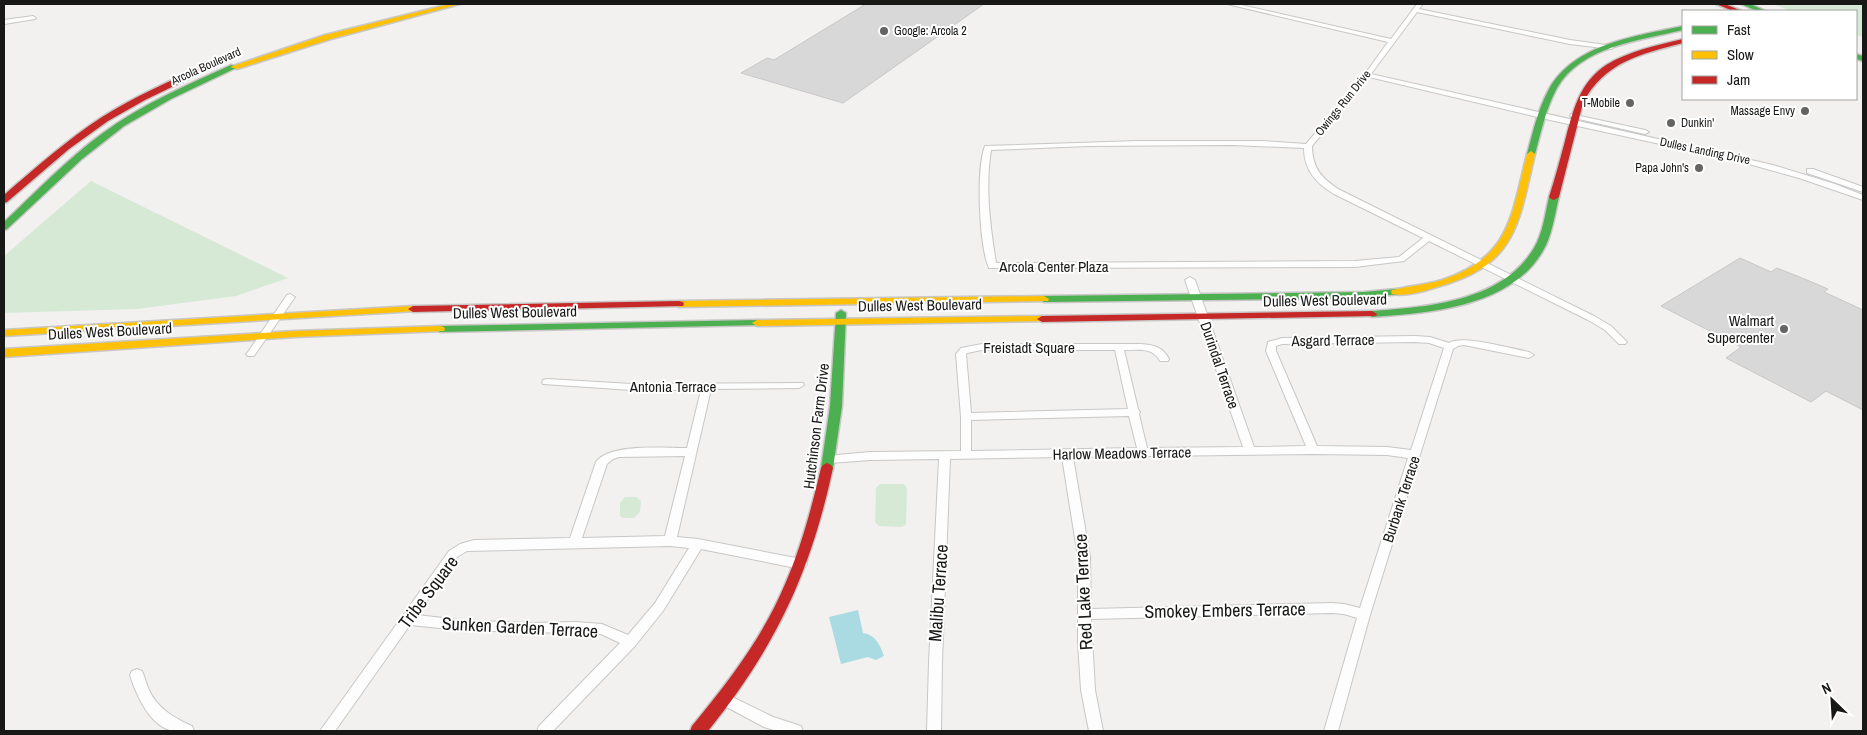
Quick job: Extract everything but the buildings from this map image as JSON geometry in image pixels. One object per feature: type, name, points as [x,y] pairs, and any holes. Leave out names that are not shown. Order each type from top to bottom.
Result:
[{"type":"street","name":"Arcola Boulevard","points":[[4,200],[60,151],[98,124],[172,83],[236,56],[289,38],[421,4]]},
{"type":"street","name":"Arcola Boulevard","points":[[4,227],[93,146],[125,122],[178,92],[236,66],[297,45],[356,28],[457,4]]},
{"type":"street","points":[[1230,4],[1391,41]]},
{"type":"street","points":[[1720,4],[1736,10]]},
{"type":"street","points":[[1744,4],[1760,10]]},
{"type":"street","points":[[1418,7],[1570,42],[1611,47]]},
{"type":"street","name":"Owings Run Drive","points":[[1418,7],[1369,72],[1308,146],[1310,166],[1322,182],[1344,196],[1591,318],[1608,328],[1622,342]]},
{"type":"street","points":[[4,22],[33,18]]},
{"type":"street","name":"Dulles West Boulevard","points":[[4,333],[426,308],[1388,294],[1434,284],[1467,273],[1482,264],[1499,249],[1508,235],[1552,89],[1556,81],[1572,66],[1611,47],[1682,28]]},
{"type":"street","name":"Dulles West Boulevard","points":[[4,353],[393,330],[512,326],[1396,314],[1438,308],[1470,298],[1498,286],[1529,263],[1540,245],[1576,120],[1579,102],[1586,87],[1605,69],[1634,55],[1682,41]]},
{"type":"street","points":[[1570,42],[1591,56]]},
{"type":"street","name":"Dulles Landing Drive","points":[[1369,72],[1759,163],[1818,181],[1863,198]]},
{"type":"street","name":"Dulles Landing Drive","points":[[1576,120],[1766,158],[1863,190]]},
{"type":"street","name":"Arcola Center Plaza","points":[[1308,146],[1284,143],[1152,143],[1053,144],[988,148],[984,170],[984,211],[992,266],[1355,264],[1401,258],[1428,238]]},
{"type":"street","name":"Durindal Terrace","points":[[1190,280],[1250,451]]},
{"type":"street","points":[[251,354],[290,297]]},
{"type":"street","name":"Hutchinson Farm Drive","points":[[698,731],[726,700],[762,648],[792,588],[801,564],[821,503],[830,459],[842,301]]},
{"type":"street","name":"Asgard Terrace","points":[[1312,450],[1272,354],[1270,344],[1282,340],[1415,339],[1430,340],[1450,347]]},
{"type":"street","points":[[1450,347],[1455,343],[1464,342],[1529,355]]},
{"type":"street","name":"Freistadt Square","points":[[966,455],[966,416],[961,354],[964,350],[982,347],[1150,348],[1161,352],[1164,359]]},
{"type":"street","name":"Burbank Terrace","points":[[1331,731],[1364,615],[1450,347]]},
{"type":"street","points":[[1119,348],[1143,453]]},
{"type":"street","name":"Antonia Terrace","points":[[547,382],[632,387],[799,385]]},
{"type":"street","points":[[670,541],[707,386]]},
{"type":"street","points":[[966,416],[1135,412]]},
{"type":"street","name":"Harlow Meadows Terrace","points":[[830,459],[945,455],[1312,450],[1387,451],[1415,455]]},
{"type":"street","points":[[574,543],[602,462],[609,456],[619,453],[691,452]]},
{"type":"street","name":"Red Lake Terrace","points":[[1067,454],[1084,557],[1088,690],[1096,731]]},
{"type":"street","name":"Malibu Terrace","points":[[934,731],[933,667],[944,510],[945,455]]},
{"type":"street","name":"Tribe Square","points":[[327,731],[454,554],[464,547],[474,545],[670,541],[698,544],[801,564]]},
{"type":"street","points":[[544,731],[630,642],[659,607],[698,544]]},
{"type":"street","name":"Smokey Embers Terrace","points":[[1085,614],[1332,608],[1344,609],[1364,615]]},
{"type":"street","name":"Sunken Garden Terrace","points":[[407,619],[460,625],[602,629],[630,642]]},
{"type":"street","points":[[137,675],[140,691],[147,703],[172,725],[187,731]]},
{"type":"street","points":[[726,700],[769,722],[796,731]]},
{"type":"green space","points":[[1772,4],[1863,4],[1863,37],[1857,35],[1857,10],[1789,10]]},
{"type":"green space","points":[[91,181],[288,278],[236,296],[137,309],[4,313],[4,256]]},
{"type":"green space","points":[[880,484],[904,484],[907,488],[906,524],[902,527],[879,526],[875,522],[876,488]]},
{"type":"green space","points":[[625,497],[636,497],[641,501],[640,512],[634,518],[623,518],[620,516],[620,503]]},
{"type":"water","points":[[858,610],[863,633],[874,638],[884,656],[876,660],[868,657],[841,664],[829,617]]},
{"type":"traffic: fast","points":[[1744,4],[1760,10]]},
{"type":"traffic: fast","points":[[1531,154],[1548,98],[1552,89],[1568,69],[1582,59],[1614,45],[1682,28]]},
{"type":"traffic: fast","points":[[1857,56],[1863,59]]},
{"type":"traffic: fast","points":[[4,227],[79,157],[106,135],[168,97],[234,67]]},
{"type":"traffic: fast","points":[[1372,314],[1440,307],[1485,294],[1505,283],[1523,269],[1537,252],[1545,233],[1554,197]]},
{"type":"traffic: fast","points":[[1044,299],[1364,295],[1396,292]]},
{"type":"traffic: fast","points":[[827,468],[836,406],[841,313]]},
{"type":"traffic: fast","points":[[440,329],[757,323]]},
{"type":"traffic: slow","points":[[234,67],[328,37],[457,4]]},
{"type":"traffic: slow","points":[[1396,292],[1445,282],[1461,276],[1490,258],[1501,246],[1514,223],[1531,154]]},
{"type":"traffic: slow","points":[[679,304],[1044,299]]},
{"type":"traffic: slow","points":[[4,333],[413,309]]},
{"type":"traffic: slow","points":[[757,323],[1042,319]]},
{"type":"traffic: slow","points":[[4,353],[295,334],[440,329]]},
{"type":"traffic: jam","points":[[1719,4],[1736,10]]},
{"type":"traffic: jam","points":[[1554,197],[1579,103],[1587,88],[1609,67],[1622,60],[1652,49],[1682,41]]},
{"type":"traffic: jam","points":[[4,200],[66,147],[105,119],[155,92],[207,68]]},
{"type":"traffic: jam","points":[[413,309],[679,304]]},
{"type":"traffic: jam","points":[[1042,319],[1372,314]]},
{"type":"traffic: jam","points":[[698,731],[745,670],[781,608],[808,542],[827,468]]},
{"type":"place","name":"Google: Arcola 2","points":[[884,31]]},
{"type":"place","name":"T-Mobile","points":[[1630,103]]},
{"type":"place","name":"Massage Envy","points":[[1805,111]]},
{"type":"place","name":"Dunkin'","points":[[1671,123]]},
{"type":"place","name":"Papa John's","points":[[1699,168]]},
{"type":"place","name":"Walmart Supercenter","points":[[1784,329]]}]
